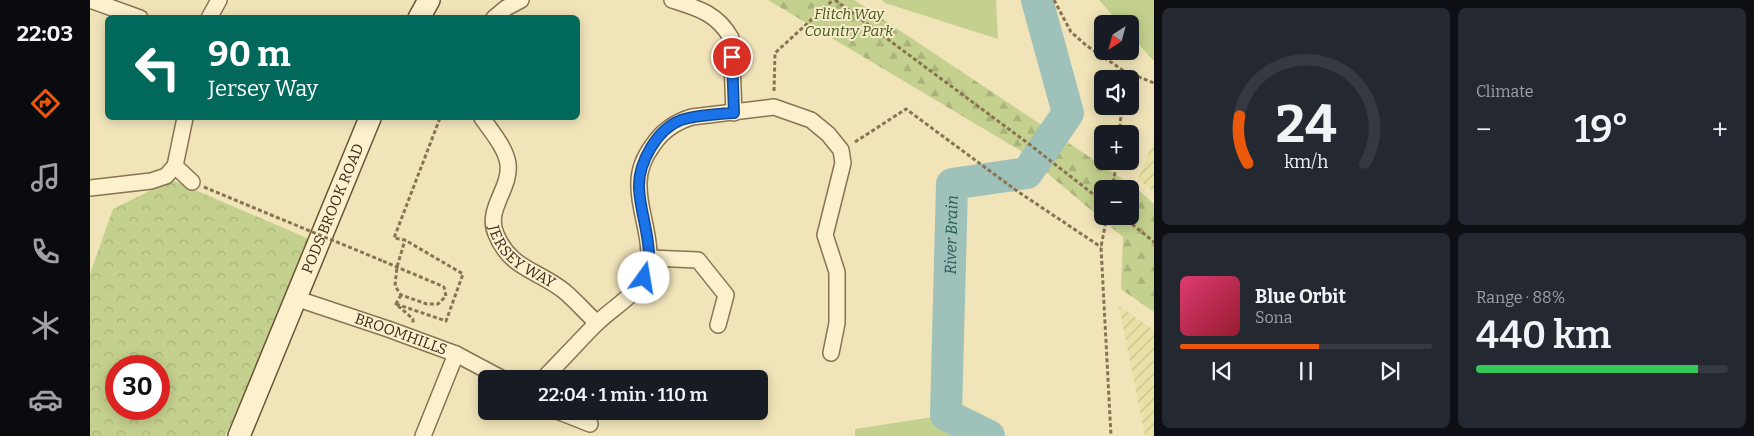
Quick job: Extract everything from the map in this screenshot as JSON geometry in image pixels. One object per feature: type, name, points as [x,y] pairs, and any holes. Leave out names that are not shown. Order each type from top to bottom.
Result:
[{"type":"main road","points":[[421,15],[429,0]]},
{"type":"main road","name":"PODS BROOK ROAD","points":[[240,436],[369,120]]},
{"type":"street","points":[[90,0],[132,15]]},
{"type":"street","points":[[211,15],[219,0]]},
{"type":"street","points":[[498,15],[521,0]]},
{"type":"street","points":[[672,0],[700,8],[713,17],[731,38],[734,113]]},
{"type":"street","points":[[552,370],[597,323],[634,292],[644,278],[650,258],[639,187],[645,156],[655,141],[670,126],[692,117],[774,108],[812,120],[828,134],[841,150],[843,164],[825,235],[837,272],[837,323],[831,353]]},
{"type":"street","points":[[90,188],[151,182],[166,176],[175,166],[186,120]]},
{"type":"street","name":"JERSEY WAY","points":[[483,120],[503,151],[508,164],[508,177],[494,213],[493,222],[500,242],[514,260],[564,290],[597,323]]},
{"type":"street","points":[[175,166],[192,182]]},
{"type":"street","points":[[650,258],[698,260],[726,295],[718,325]]},
{"type":"street","name":"BROOMHILLS","points":[[295,298],[456,354],[486,370]]},
{"type":"street","points":[[423,436],[456,354]]},
{"type":"street","points":[[580,420],[590,424]]},
{"type":"path","points":[[774,108],[775,53],[834,0],[1029,144],[1094,195]]},
{"type":"path","points":[[1054,0],[1071,32],[1087,46],[1123,70]]},
{"type":"path","points":[[1139,77],[1154,83]]},
{"type":"path","points":[[841,150],[906,110],[1018,192],[1101,247]]},
{"type":"path","points":[[396,304],[446,321],[464,274],[405,240],[394,238],[439,120]]},
{"type":"path","points":[[192,182],[383,261],[397,267],[444,288],[446,296],[438,304],[427,304],[401,295],[395,286],[397,267],[405,240]]},
{"type":"path","points":[[1105,225],[1101,247],[1111,436]]},
{"type":"path","points":[[1131,225],[1138,229]]},
{"type":"path","points":[[1133,225],[1154,242]]},
{"type":"shaded area","points":[[1154,140],[1154,192],[1138,179]]},
{"type":"shaded area","points":[[1119,306],[1154,330],[1154,436],[1145,436]]},
{"type":"green space","name":"Flitch Way Country Park","points":[[768,0],[854,0],[1094,160],[1094,170],[1109,170],[1124,180],[1094,180],[1094,213],[1021,151]]},
{"type":"green space","points":[[882,0],[996,0],[998,39],[885,3]]},
{"type":"green space","points":[[1099,0],[1154,0],[1154,61],[1139,45],[1139,15],[1112,15]]},
{"type":"green space","points":[[172,180],[316,242],[225,436],[90,436],[90,274],[113,209]]},
{"type":"green space","name":"Flitch Way Country Park","points":[[1139,191],[1154,204],[1154,312],[1121,289],[1123,237],[1109,225],[1139,225]]},
{"type":"green space","points":[[946,415],[989,436],[855,436],[855,429]]},
{"type":"waterway","name":"River Brain","points":[[989,436],[946,415],[952,184],[1027,173],[1068,113],[1037,0]]},
{"type":"route","points":[[644,278],[650,258],[639,187],[645,156],[655,141],[670,126],[680,121],[692,117],[734,113],[732,57]]}]
